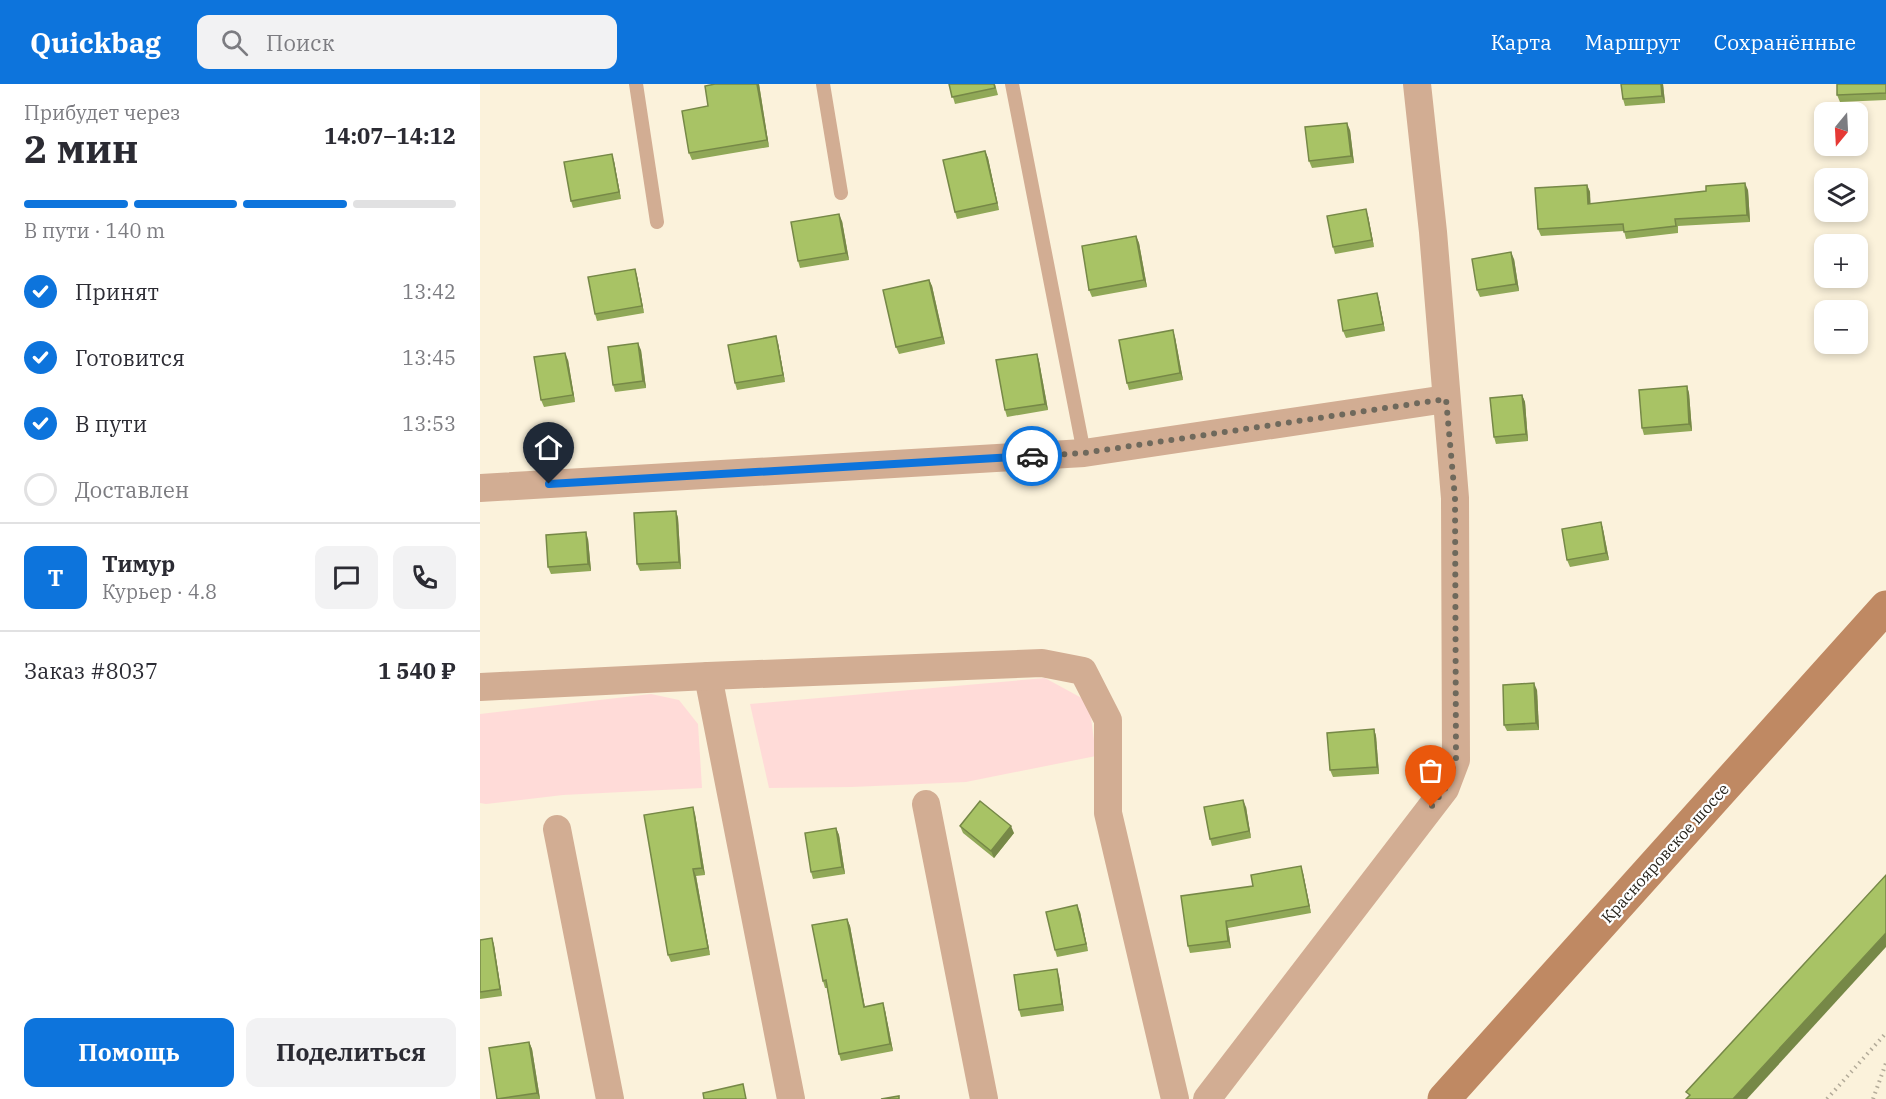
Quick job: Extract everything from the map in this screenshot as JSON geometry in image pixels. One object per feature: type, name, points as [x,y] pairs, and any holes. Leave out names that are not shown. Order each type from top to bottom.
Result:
[{"type":"street","points":[[1207,1099],[1445,789],[1456,760],[1455,498],[1433,232],[1417,84]]},
{"type":"street","points":[[480,488],[1084,453],[1446,399]]},
{"type":"street","name":"Краснояровское шоссе","points":[[1444,1099],[1886,607]]},
{"type":"street","points":[[480,687],[708,675],[1042,663],[1083,670],[1108,720],[1108,813],[1175,1099]]},
{"type":"street","points":[[708,675],[791,1099]]},
{"type":"street","points":[[926,804],[984,1099]]},
{"type":"street","points":[[557,829],[610,1099]]},
{"type":"lane","points":[[636,84],[657,222]]},
{"type":"lane","points":[[823,84],[841,194]]},
{"type":"lane","points":[[1012,84],[1084,453]]},
{"type":"path","points":[[1827,1099],[1886,1033]]},
{"type":"path","points":[[1873,1099],[1886,1063]]},
{"type":"shaded area","points":[[1045,678],[1089,702],[1096,756],[966,782],[769,788],[750,704]]},
{"type":"shaded area","points":[[651,694],[679,700],[698,724],[702,788],[563,795],[480,803],[480,714]]},
{"type":"building","points":[[757,84],[767,140],[689,153],[682,111],[708,106],[705,86]]},
{"type":"building","points":[[949,84],[994,84],[995,88],[952,97]]},
{"type":"building","points":[[1621,84],[1661,84],[1662,96],[1623,99]]},
{"type":"building","points":[[1837,84],[1886,84],[1886,93],[1837,95]]},
{"type":"building","points":[[1347,123],[1351,156],[1309,161],[1305,127]]},
{"type":"building","points":[[985,151],[997,203],[955,212],[943,160]]},
{"type":"building","points":[[612,154],[619,192],[571,201],[564,162]]},
{"type":"building","points":[[1745,183],[1747,215],[1675,219],[1676,226],[1624,232],[1623,224],[1538,229],[1535,188],[1587,185],[1588,204],[1706,191],[1706,186]]},
{"type":"building","points":[[1366,209],[1372,240],[1333,247],[1327,216]]},
{"type":"building","points":[[839,214],[846,253],[798,261],[791,222]]},
{"type":"building","points":[[1136,236],[1144,280],[1089,290],[1082,246]]},
{"type":"building","points":[[1511,252],[1516,284],[1477,290],[1472,259]]},
{"type":"building","points":[[635,269],[642,306],[595,314],[588,277]]},
{"type":"building","points":[[929,280],[942,337],[896,347],[883,290]]},
{"type":"building","points":[[1377,293],[1383,324],[1343,331],[1338,300]]},
{"type":"building","points":[[1173,330],[1180,373],[1127,383],[1119,340]]},
{"type":"building","points":[[776,336],[783,375],[735,383],[728,345]]},
{"type":"building","points":[[638,343],[643,381],[613,385],[608,347]]},
{"type":"building","points":[[565,353],[573,395],[541,400],[534,357]]},
{"type":"building","points":[[1037,354],[1045,404],[1005,410],[996,360]]},
{"type":"building","points":[[1687,386],[1689,424],[1642,428],[1639,390]]},
{"type":"building","points":[[1522,395],[1526,434],[1494,437],[1490,398]]},
{"type":"building","points":[[676,511],[679,562],[637,564],[634,513]]},
{"type":"building","points":[[1601,522],[1606,553],[1567,560],[1562,529]]},
{"type":"building","points":[[586,532],[588,564],[548,567],[546,535]]},
{"type":"building","points":[[1534,683],[1536,723],[1504,725],[1503,685]]},
{"type":"building","points":[[1374,729],[1377,767],[1330,770],[1327,733]]},
{"type":"building","points":[[1243,800],[1249,831],[1210,839],[1204,807]]},
{"type":"building","points":[[980,801],[1011,826],[991,851],[960,826]]},
{"type":"building","points":[[693,807],[702,868],[693,869],[708,948],[668,955],[644,815]]},
{"type":"building","points":[[836,828],[842,867],[811,872],[805,833]]},
{"type":"building","points":[[1301,866],[1309,906],[1226,921],[1228,941],[1188,946],[1181,896],[1253,886],[1251,875]]},
{"type":"building","points":[[1886,875],[1886,933],[1733,1099],[1686,1099],[1690,1095],[1686,1092]]},
{"type":"building","points":[[1077,905],[1086,944],[1055,950],[1046,912]]},
{"type":"building","points":[[847,919],[864,1007],[883,1003],[890,1044],[839,1054],[826,980],[823,981],[812,925]]},
{"type":"building","points":[[492,938],[500,989],[480,992],[480,940]]},
{"type":"building","points":[[1057,969],[1062,1004],[1019,1010],[1014,975]]},
{"type":"building","points":[[529,1042],[537,1093],[497,1099],[489,1048]]},
{"type":"building","points":[[743,1084],[746,1099],[704,1099],[703,1093]]},
{"type":"building","points":[[899,1096],[899,1099],[881,1099]]},
{"type":"way so far","points":[[1032,456],[1084,453],[1446,399],[1455,498],[1456,760],[1445,789],[1431,807]]},
{"type":"route","points":[[549,484],[1032,456]]}]
